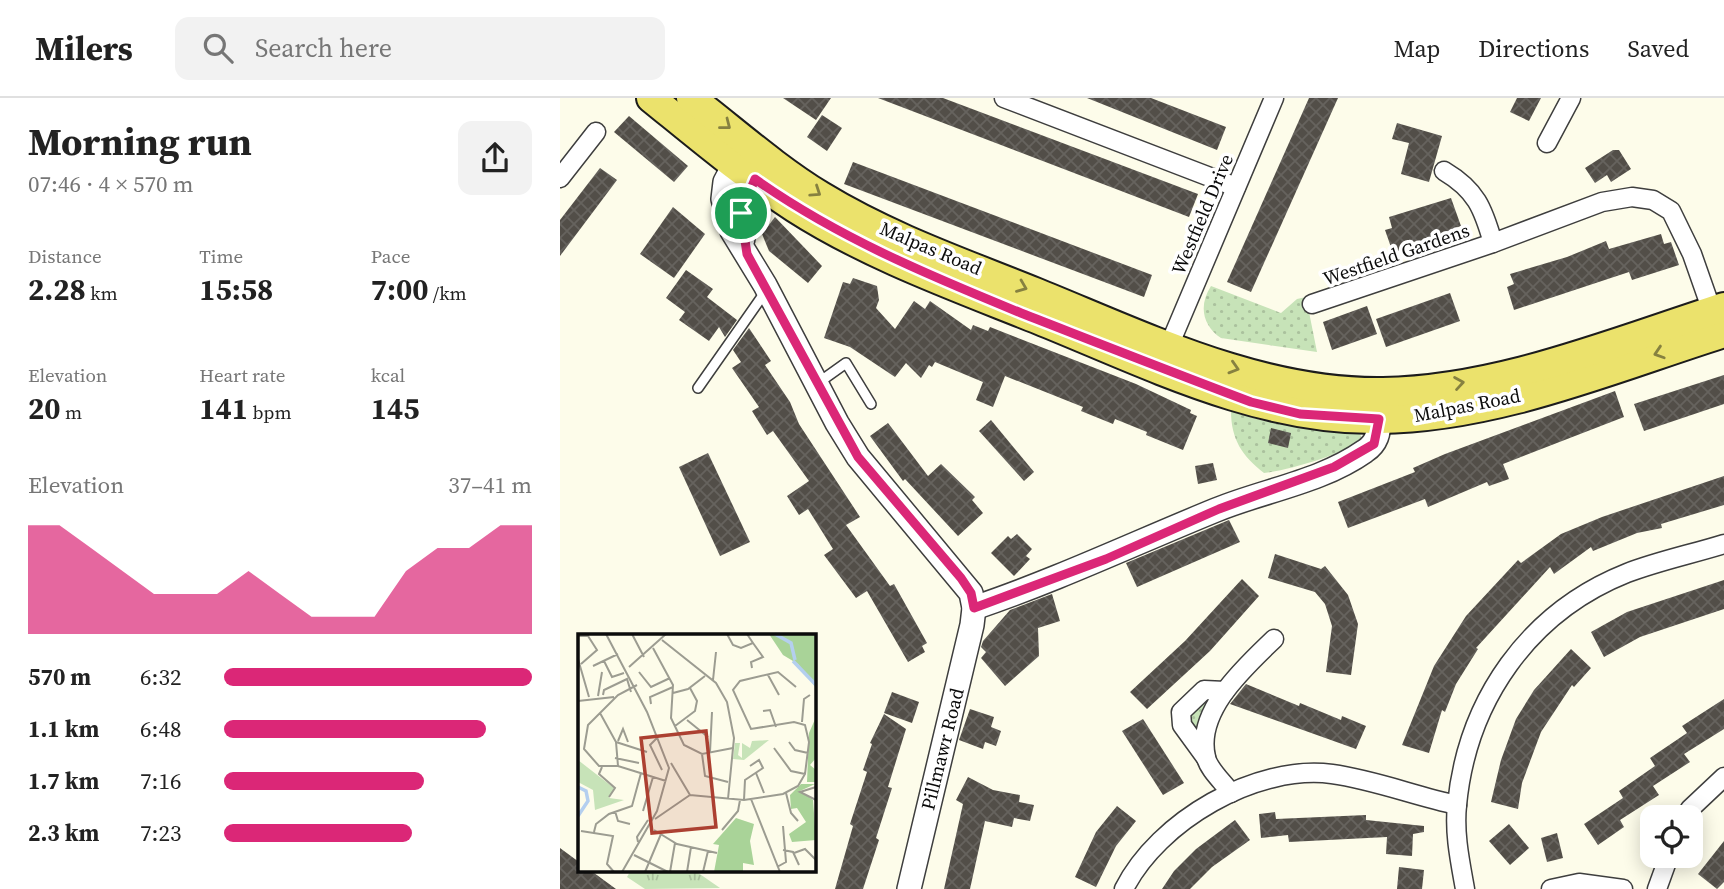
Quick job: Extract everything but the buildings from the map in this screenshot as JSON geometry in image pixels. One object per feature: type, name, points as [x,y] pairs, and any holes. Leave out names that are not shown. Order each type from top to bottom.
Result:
[{"type":"main road","name":"Malpas Road","points":[[651,98],[744,172],[796,208],[868,248],[1170,372],[1251,402],[1300,414],[1379,419],[1446,413],[1491,404],[1720,317]]},
{"type":"main road","name":"Malpas Road","points":[[691,98],[820,195],[904,239],[1169,346],[1274,380],[1328,390],[1384,392],[1484,380],[1720,317]]},
{"type":"main road","points":[[744,172],[761,152]]},
{"type":"street","points":[[1003,98],[1236,187]]},
{"type":"street","name":"Westfield Drive","points":[[1169,346],[1275,98]]},
{"type":"street","points":[[1548,144],[1571,98]]},
{"type":"street","points":[[560,178],[596,132]]},
{"type":"street","name":"Westfield Gardens","points":[[1444,171],[1465,184],[1479,202],[1493,243]]},
{"type":"street","points":[[744,172],[724,183],[723,199],[732,231],[769,293],[858,457],[961,578],[971,593],[974,608],[1106,559],[1219,509],[1334,467],[1374,444],[1379,419]]},
{"type":"street","name":"Westfield Gardens","points":[[1312,304],[1493,243],[1602,202],[1632,197],[1653,200],[1671,211],[1720,317]]},
{"type":"street","points":[[1465,889],[1457,841],[1457,805],[1466,752],[1498,677],[1529,638],[1582,596],[1627,573],[1724,544]]},
{"type":"street","name":"Pillmawr Road","points":[[909,889],[974,608]]},
{"type":"street","points":[[1206,758],[1208,722],[1233,677],[1274,639]]},
{"type":"street","points":[[1225,691],[1204,690],[1181,712],[1182,725],[1231,793]]},
{"type":"street","points":[[1124,889],[1152,849],[1186,817],[1231,793],[1283,776],[1329,774],[1457,805]]},
{"type":"street","points":[[1694,805],[1724,777]]},
{"type":"street","points":[[1657,889],[1665,868]]},
{"type":"street","points":[[1551,889],[1579,883],[1623,889]]},
{"type":"lane","points":[[698,388],[761,298],[769,293]]},
{"type":"lane","points":[[816,384],[846,363],[872,404]]},
{"type":"green space","points":[[1211,286],[1281,313],[1297,299],[1306,297],[1317,352],[1221,338],[1210,328],[1204,315],[1205,301]]},
{"type":"green space","points":[[1231,411],[1264,421],[1360,431],[1361,437],[1344,450],[1331,455],[1264,473],[1239,446],[1233,430]]},
{"type":"green space","points":[[1215,695],[1203,739],[1189,724],[1189,710],[1194,704]]},
{"type":"green space","points":[[630,872],[697,872],[720,888],[645,889],[627,877]]},
{"type":"route","points":[[755,179],[796,208],[868,248],[953,285],[1251,402],[1300,414],[1379,419],[1378,434],[1374,444],[1334,467],[1284,488],[1219,509],[1038,586],[974,608],[971,593],[961,578],[858,457],[837,423],[747,254],[741,230],[741,213],[744,200],[755,179]]}]
